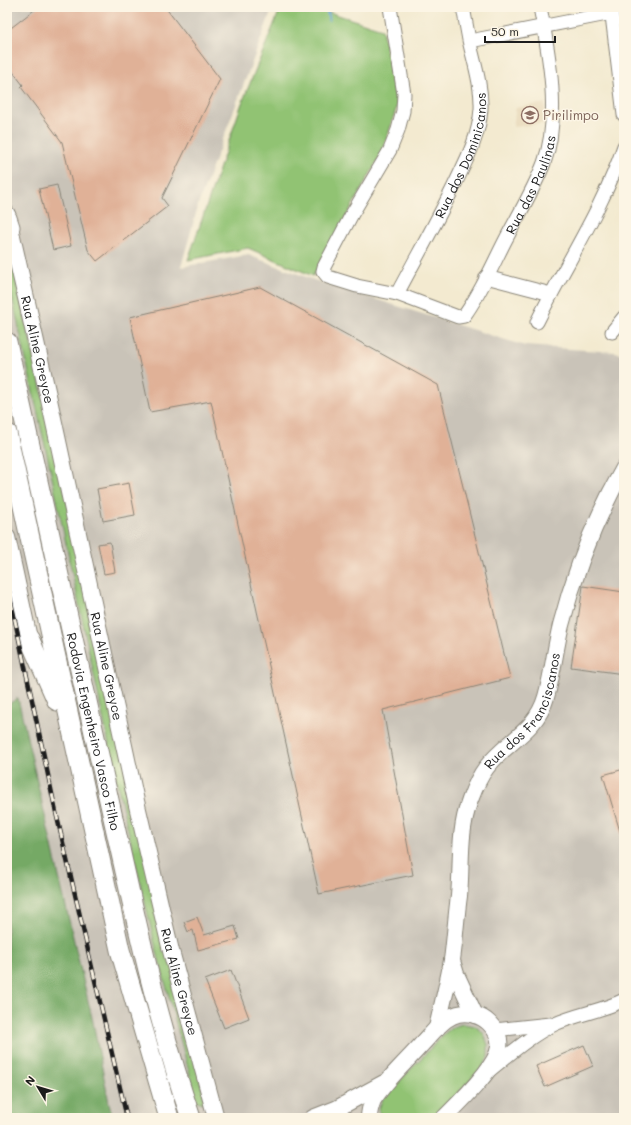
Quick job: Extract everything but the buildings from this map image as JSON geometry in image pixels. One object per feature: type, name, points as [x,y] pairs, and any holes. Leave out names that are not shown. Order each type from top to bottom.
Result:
[{"type":"highway","name":"Rodovia Engenheiro Vasco Filho","points":[[7,342],[133,906],[159,1012],[191,1118]]},
{"type":"highway","name":"Rodovia Engenheiro Vasco Filho","points":[[7,433],[120,950],[169,1118]]},
{"type":"highway","points":[[29,638],[57,700],[74,744]]},
{"type":"main road","name":"Rua Aline Greyce","points":[[8,219],[171,951],[214,1111]]},
{"type":"main road","name":"Rua dos Franciscanos","points":[[437,1028],[452,961],[459,894],[462,833],[465,816],[475,788],[486,768],[497,756],[530,727],[540,713],[546,697],[560,626],[572,584],[606,501],[624,468]]},
{"type":"main road","points":[[7,537],[29,638]]},
{"type":"main road","name":"Rua dos Franciscanos","points":[[452,961],[456,974],[475,1014]]},
{"type":"main road","points":[[361,1118],[389,1080],[437,1028],[447,1019],[456,1015],[464,1013],[475,1014],[487,1021],[495,1030],[499,1037],[500,1046],[497,1055],[484,1075],[448,1116]]},
{"type":"main road","points":[[313,1118],[336,1109],[389,1080]]},
{"type":"main road","points":[[369,1118],[372,1102]]},
{"type":"main road","points":[[214,1111],[224,1118]]},
{"type":"street","points":[[390,7],[404,94],[403,111],[398,130],[390,150],[352,214],[323,269],[324,273],[328,277],[357,286],[397,294]]},
{"type":"street","name":"Rua dos Dominicanos","points":[[397,294],[443,208],[470,152],[477,132],[481,108],[480,96],[476,64],[463,7]]},
{"type":"street","name":"Rua das Paulinas","points":[[397,294],[454,317],[464,316],[534,186],[544,163],[550,143],[552,125],[549,67],[540,7]]},
{"type":"street","points":[[470,41],[543,27],[611,10],[624,115]]},
{"type":"street","points":[[537,322],[550,294],[595,214],[615,172],[624,146]]},
{"type":"street","points":[[486,277],[550,294]]},
{"type":"street","points":[[612,332],[624,317]]},
{"type":"street","points":[[484,1075],[522,1045],[554,1024],[624,1000]]},
{"type":"street","points":[[610,1006],[624,1008]]},
{"type":"street","points":[[495,1030],[554,1024]]},
{"type":"shaded area","points":[[7,7],[273,7],[199,202],[181,267],[248,255],[314,280],[525,346],[615,352],[624,355],[624,1118],[7,1118]]},
{"type":"shaded area","name":"Pirilimpo","points":[[545,103],[547,123],[513,127],[516,108]]},
{"type":"green space","points":[[281,7],[313,7],[382,29],[397,106],[383,151],[313,276],[248,248],[188,260],[242,103]]},
{"type":"green space","points":[[7,240],[205,1102],[203,1103],[197,1101],[154,941],[117,783],[7,274]]},
{"type":"green space","points":[[18,698],[93,1022],[112,1118],[7,1118],[7,705]]},
{"type":"green space","points":[[463,1024],[475,1026],[484,1034],[488,1045],[488,1057],[482,1068],[434,1118],[380,1118],[379,1109],[382,1100],[444,1034],[453,1027]]},
{"type":"waterway","points":[[327,7],[329,20]]},
{"type":"railway","points":[[7,583],[57,817],[127,1118]]},
{"type":"place","name":"Pirilimpo","points":[[530,115]]}]
